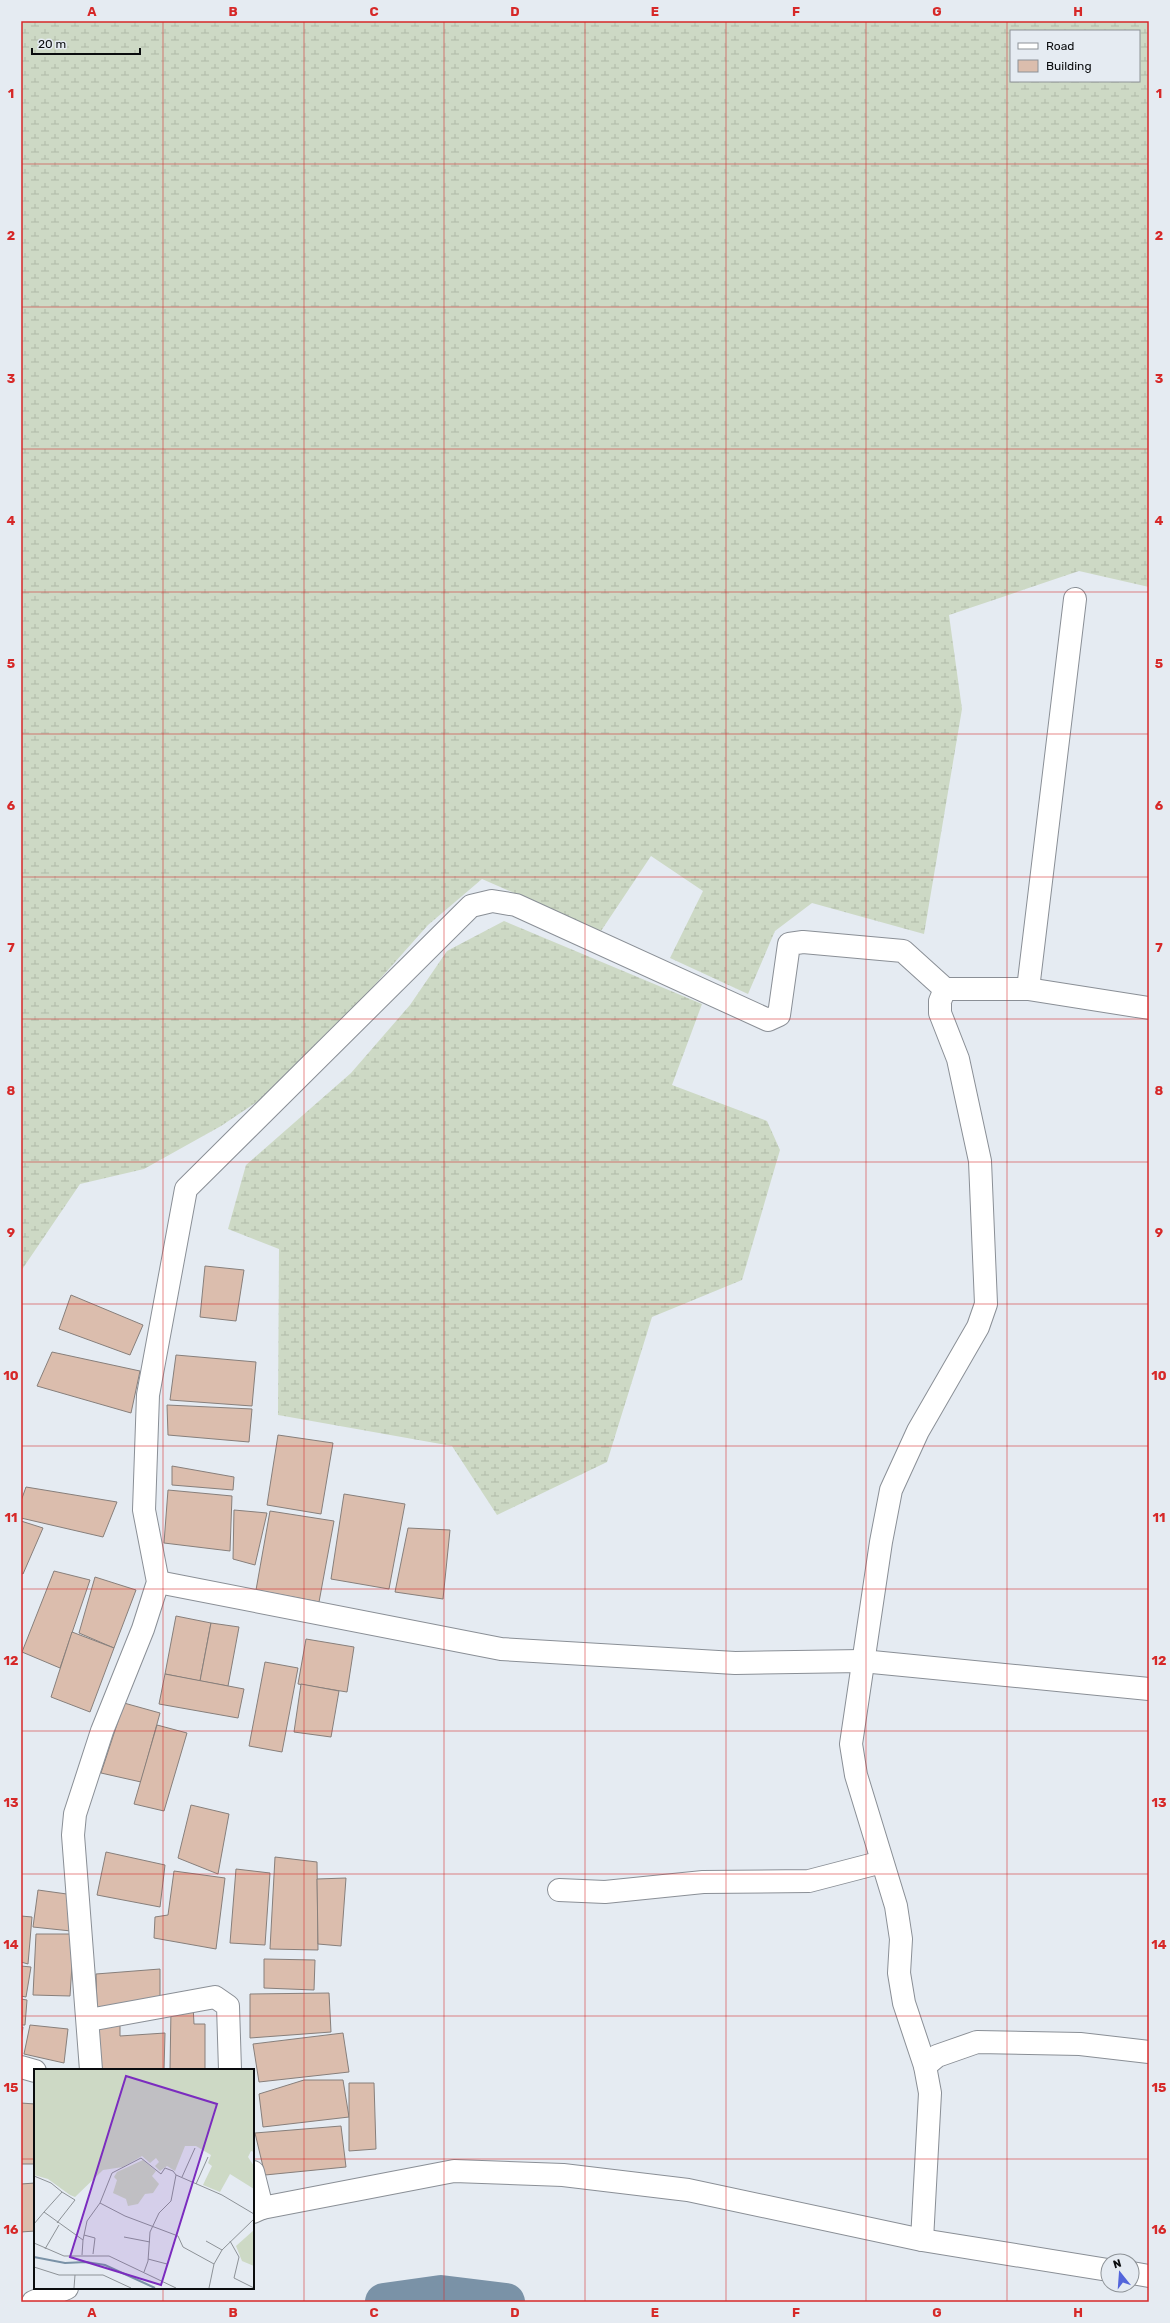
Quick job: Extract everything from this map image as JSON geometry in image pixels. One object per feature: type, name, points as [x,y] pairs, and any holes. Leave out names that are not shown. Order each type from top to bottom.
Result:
[{"type":"street","points":[[1028,989],[1075,599]]},
{"type":"street","points":[[91,2069],[89,2020],[73,1835],[75,1814],[102,1731],[143,1629],[158,1582],[144,1510],[148,1395],[186,1189],[471,906],[492,901],[516,905],[768,1020],[779,1015],[789,944],[803,942],[903,951],[945,989],[1028,989],[1149,1008]]},
{"type":"street","points":[[922,2240],[930,2093],[925,2066],[904,2002],[899,1973],[899,1924],[856,1775],[851,1744],[862,1661],[891,1490],[918,1431],[978,1327],[986,1304],[980,1161],[958,1059],[940,1013],[940,1000],[945,989]]},
{"type":"street","points":[[158,1582],[501,1649],[735,1663],[862,1661],[1149,1689]]},
{"type":"street","points":[[559,1890],[605,1892],[703,1882],[809,1881],[882,1862]]},
{"type":"street","points":[[89,2020],[215,1997],[228,2006],[230,2069]]},
{"type":"street","points":[[925,2066],[936,2056],[977,2042],[1080,2044],[1149,2052]]},
{"type":"street","points":[[21,2067],[34,2071]]},
{"type":"street","points":[[254,2180],[258,2210],[454,2171],[563,2175],[688,2190],[922,2240],[1100,2269]]},
{"type":"street","points":[[33,2302],[65,2289]]},
{"type":"green space","points":[[21,21],[1149,21],[1149,587],[1079,571],[949,615],[962,709],[924,934],[812,903],[775,931],[748,994],[670,958],[703,891],[651,856],[601,931],[482,879],[428,925],[291,1079],[221,1126],[144,1169],[80,1184],[21,1271]]},
{"type":"green space","points":[[504,921],[702,1004],[672,1085],[767,1121],[780,1150],[742,1280],[652,1317],[607,1462],[497,1515],[452,1446],[278,1415],[279,1249],[228,1229],[246,1165],[351,1073],[410,1005],[447,951]]},
{"type":"building","points":[[205,1266],[244,1270],[236,1321],[200,1317]]},
{"type":"building","points":[[71,1295],[143,1325],[130,1355],[59,1329]]},
{"type":"building","points":[[52,1352],[140,1371],[131,1413],[37,1386]]},
{"type":"building","points":[[176,1355],[256,1362],[252,1406],[170,1400]]},
{"type":"building","points":[[167,1405],[252,1409],[249,1442],[168,1435]]},
{"type":"building","points":[[278,1435],[333,1443],[321,1514],[267,1505]]},
{"type":"building","points":[[172,1466],[234,1477],[233,1490],[172,1485]]},
{"type":"building","points":[[26,1487],[117,1502],[103,1537],[21,1518],[21,1501]]},
{"type":"building","points":[[168,1490],[232,1496],[230,1551],[164,1543]]},
{"type":"building","points":[[344,1494],[405,1504],[389,1589],[331,1579]]},
{"type":"building","points":[[234,1510],[267,1513],[255,1565],[233,1559]]},
{"type":"building","points":[[270,1511],[334,1521],[319,1602],[256,1590]]},
{"type":"building","points":[[21,1521],[43,1528],[23,1574],[21,1573]]},
{"type":"building","points":[[408,1528],[450,1530],[443,1599],[395,1592]]},
{"type":"building","points":[[54,1571],[90,1580],[60,1668],[22,1652]]},
{"type":"building","points":[[95,1577],[136,1590],[114,1648],[79,1633]]},
{"type":"building","points":[[176,1616],[211,1623],[200,1681],[165,1674]]},
{"type":"building","points":[[211,1623],[239,1627],[228,1686],[200,1681]]},
{"type":"building","points":[[72,1632],[114,1648],[90,1712],[51,1697]]},
{"type":"building","points":[[306,1639],[354,1647],[347,1692],[298,1684]]},
{"type":"building","points":[[265,1662],[298,1668],[282,1752],[249,1746]]},
{"type":"building","points":[[165,1674],[244,1689],[238,1718],[159,1704]]},
{"type":"building","points":[[301,1684],[339,1691],[331,1737],[294,1732]]},
{"type":"building","points":[[124,1703],[160,1713],[141,1782],[101,1773]]},
{"type":"building","points":[[157,1725],[187,1733],[164,1811],[134,1804]]},
{"type":"building","points":[[191,1805],[229,1814],[218,1874],[178,1858]]},
{"type":"building","points":[[106,1852],[165,1865],[160,1907],[97,1895]]},
{"type":"building","points":[[275,1857],[317,1862],[318,1950],[270,1949]]},
{"type":"building","points":[[236,1869],[270,1873],[265,1945],[230,1943]]},
{"type":"building","points":[[174,1871],[225,1878],[216,1949],[154,1938],[155,1917],[168,1915]]},
{"type":"building","points":[[346,1878],[341,1946],[318,1944],[317,1879]]},
{"type":"building","points":[[38,1890],[74,1895],[71,1931],[33,1927]]},
{"type":"building","points":[[21,1916],[32,1917],[28,1964],[21,1962]]},
{"type":"building","points":[[36,1934],[74,1934],[70,1996],[33,1995]]},
{"type":"building","points":[[264,1959],[315,1960],[314,1990],[264,1988]]},
{"type":"building","points":[[21,1966],[31,1967],[26,1997],[21,1996]]},
{"type":"building","points":[[160,1969],[160,2001],[97,2008],[96,1974]]},
{"type":"building","points":[[329,1993],[331,2032],[250,2038],[250,1994]]},
{"type":"building","points":[[21,1999],[27,2000],[25,2025],[21,2025]]},
{"type":"building","points":[[193,2005],[194,2024],[205,2024],[205,2069],[170,2069],[171,2009]]},
{"type":"building","points":[[120,2023],[120,2036],[165,2033],[164,2069],[101,2069],[97,2027]]},
{"type":"building","points":[[30,2025],[68,2029],[64,2063],[24,2054]]},
{"type":"building","points":[[21,2027],[23,2027],[21,2042]]},
{"type":"building","points":[[343,2033],[349,2072],[259,2082],[253,2044]]},
{"type":"building","points":[[304,2080],[343,2080],[349,2117],[263,2127],[259,2094]]},
{"type":"building","points":[[349,2083],[374,2083],[376,2149],[349,2151]]},
{"type":"building","points":[[21,2103],[34,2104],[34,2164],[21,2164]]},
{"type":"building","points":[[341,2126],[346,2167],[265,2175],[255,2133]]},
{"type":"building","points":[[34,2183],[34,2231],[21,2232],[21,2184]]},
{"type":"waterway","points":[[384,2302],[441,2294],[506,2302]]}]
